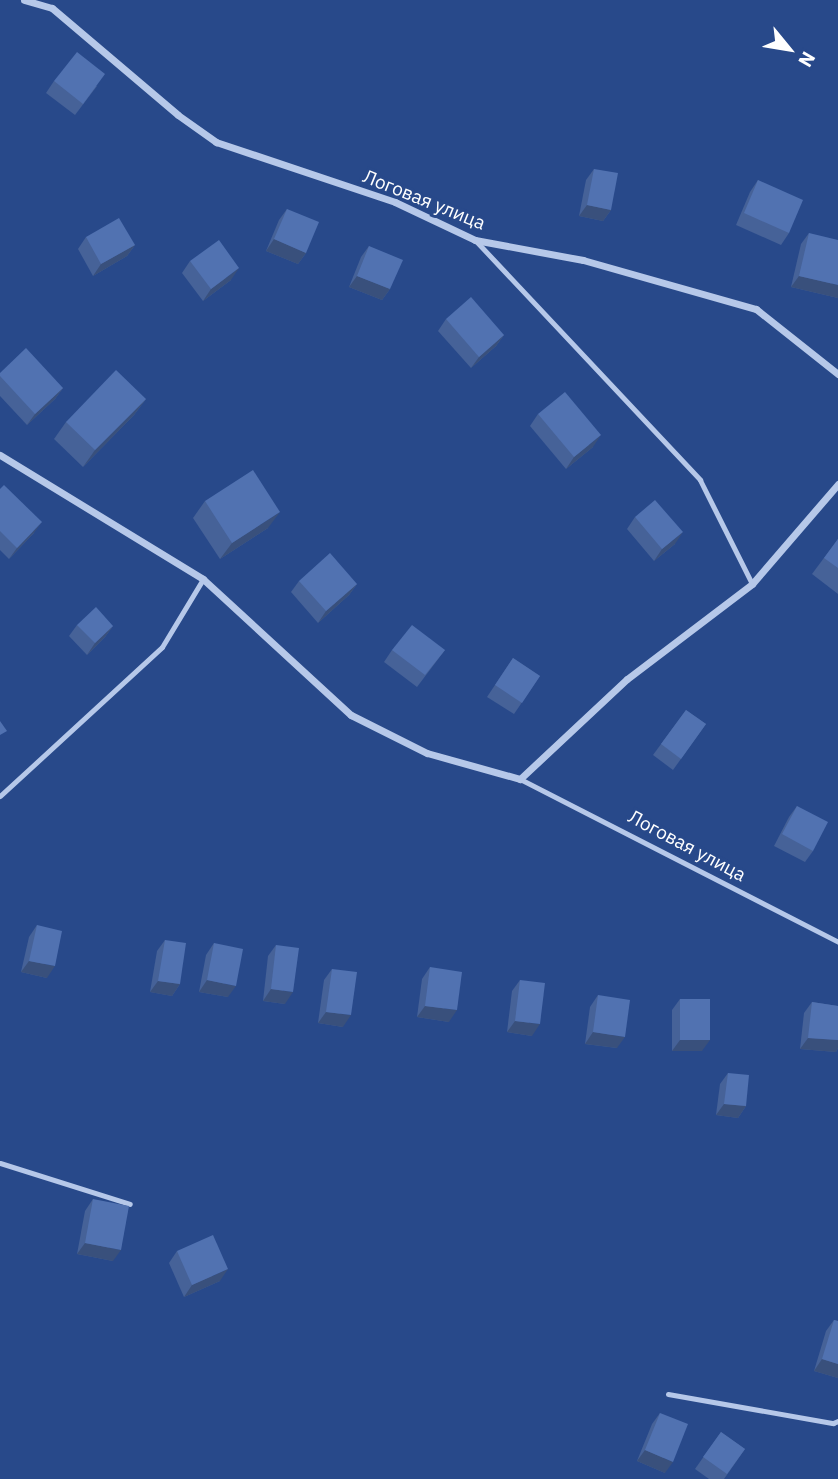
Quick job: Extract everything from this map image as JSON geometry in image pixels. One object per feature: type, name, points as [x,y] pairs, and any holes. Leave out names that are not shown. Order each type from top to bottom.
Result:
[{"type":"street","name":"Логовая улица","points":[[24,0],[52,8],[178,115],[216,142],[396,202],[475,240],[583,260],[756,309],[838,374]]},
{"type":"street","name":"Логовая улица","points":[[0,456],[203,579],[351,715],[427,753],[520,779]]},
{"type":"street","points":[[520,779],[627,679],[752,584],[838,484]]},
{"type":"lane","points":[[475,240],[700,480],[752,584]]},
{"type":"lane","points":[[0,796],[162,647],[203,579]]},
{"type":"lane","name":"Логовая улица","points":[[520,779],[838,942]]},
{"type":"lane","points":[[0,1163],[130,1204]]},
{"type":"lane","points":[[668,1394],[833,1423],[838,1421]]},
{"type":"building","points":[[77,52],[105,74],[83,104],[54,81]]},
{"type":"building","points":[[594,169],[618,173],[611,210],[587,205]]},
{"type":"building","points":[[758,180],[803,200],[789,233],[744,213]]},
{"type":"building","points":[[287,209],[319,222],[306,253],[274,239]]},
{"type":"building","points":[[119,218],[135,245],[101,264],[86,237]]},
{"type":"building","points":[[809,233],[838,240],[838,285],[799,276]]},
{"type":"building","points":[[219,240],[239,268],[211,289],[190,261]]},
{"type":"building","points":[[369,246],[403,260],[390,289],[357,276]]},
{"type":"building","points":[[471,297],[504,335],[479,357],[446,319]]},
{"type":"building","points":[[26,348],[63,388],[35,414],[0,376]]},
{"type":"building","points":[[116,370],[146,399],[95,450],[66,422]]},
{"type":"building","points":[[565,392],[601,435],[574,457],[538,414]]},
{"type":"building","points":[[253,470],[280,512],[232,543],[205,501]]},
{"type":"building","points":[[4,485],[42,522],[17,548],[0,531],[0,489]]},
{"type":"building","points":[[655,500],[683,532],[662,549],[635,517]]},
{"type":"building","points":[[838,539],[838,568],[824,558]]},
{"type":"building","points":[[330,553],[357,584],[326,611],[299,581]]},
{"type":"building","points":[[96,607],[113,626],[95,643],[77,625]]},
{"type":"building","points":[[412,625],[445,650],[425,675],[392,650]]},
{"type":"building","points":[[513,658],[540,676],[522,703],[495,685]]},
{"type":"building","points":[[686,710],[706,724],[681,759],[661,744]]},
{"type":"building","points":[[0,721],[7,731],[0,735]]},
{"type":"building","points":[[797,806],[828,822],[813,851],[782,834]]},
{"type":"building","points":[[37,925],[62,931],[55,966],[29,961]]},
{"type":"building","points":[[165,940],[186,943],[180,984],[158,981]]},
{"type":"building","points":[[214,943],[243,949],[236,986],[207,980]]},
{"type":"building","points":[[276,945],[299,948],[293,992],[271,989]]},
{"type":"building","points":[[430,967],[462,972],[457,1010],[425,1006]]},
{"type":"building","points":[[332,969],[357,972],[351,1015],[326,1012]]},
{"type":"building","points":[[520,980],[545,983],[540,1024],[515,1021]]},
{"type":"building","points":[[598,995],[630,1000],[625,1037],[593,1032]]},
{"type":"building","points":[[680,999],[710,999],[710,1040],[680,1040]]},
{"type":"building","points":[[812,1002],[838,1006],[838,1040],[808,1038]]},
{"type":"building","points":[[728,1073],[749,1075],[746,1106],[724,1104]]},
{"type":"building","points":[[93,1199],[129,1206],[121,1250],[85,1243]]},
{"type":"building","points":[[213,1235],[228,1269],[192,1285],[177,1251]]},
{"type":"building","points":[[834,1320],[838,1321],[838,1364],[822,1359]]},
{"type":"building","points":[[660,1413],[688,1424],[673,1462],[645,1450]]},
{"type":"building","points":[[721,1432],[745,1449],[727,1474],[703,1457]]}]
